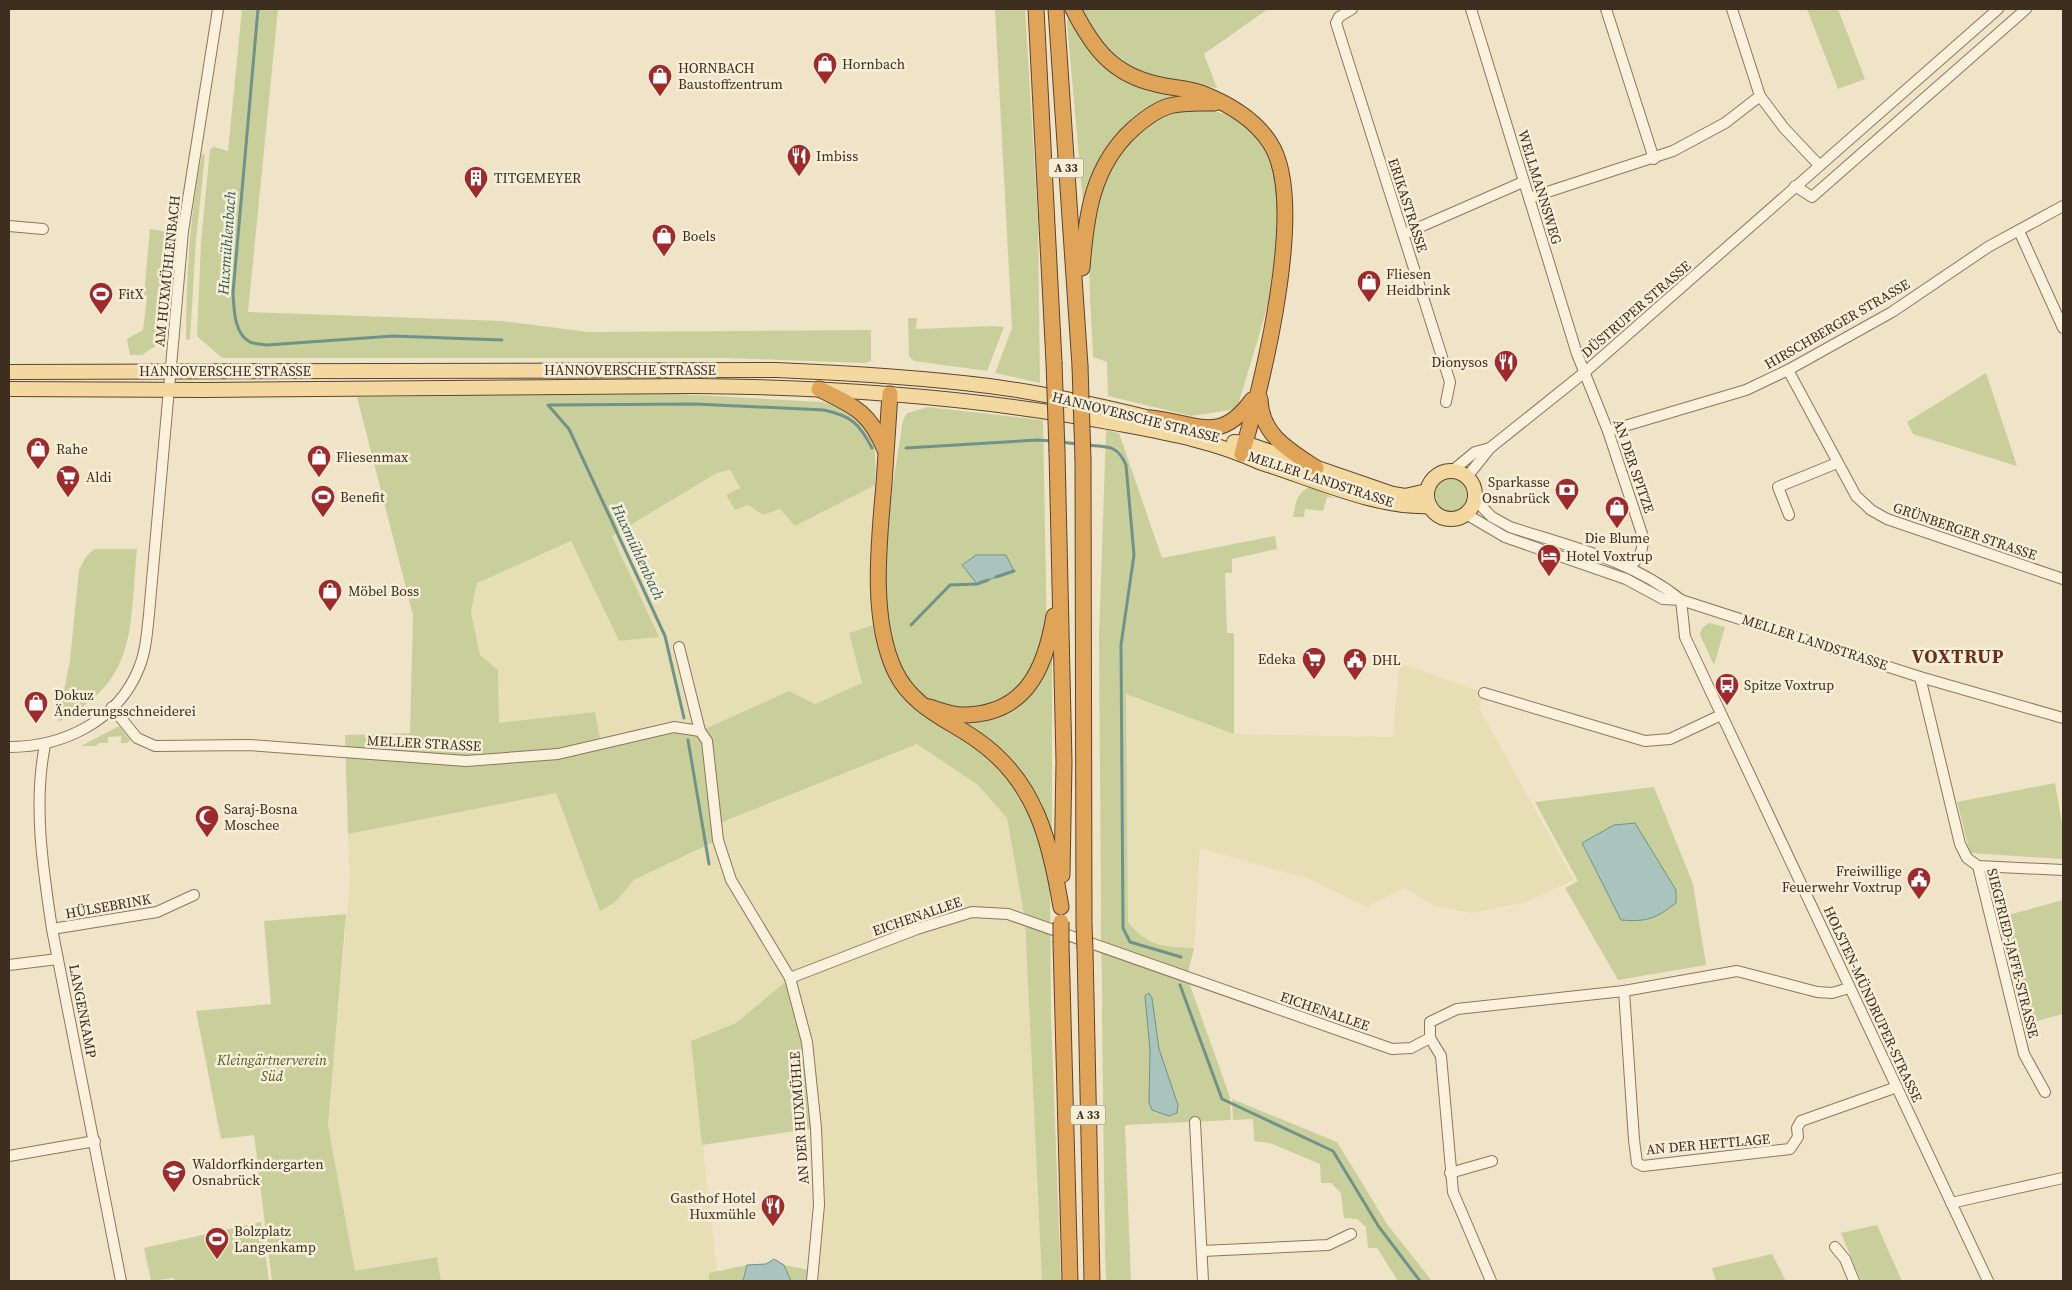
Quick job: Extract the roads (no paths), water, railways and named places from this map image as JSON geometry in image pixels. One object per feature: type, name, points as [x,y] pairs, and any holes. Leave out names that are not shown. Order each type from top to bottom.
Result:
[{"type":"highway","name":"A 33","points":[[1036,9],[1057,452],[1064,762],[1061,943],[1070,1281]]},
{"type":"highway","name":"A 33","points":[[1056,9],[1080,366],[1084,458],[1084,925],[1092,1281]]},
{"type":"highway","points":[[1073,9],[1086,36],[1105,58],[1123,72],[1154,84],[1198,92],[1224,103],[1245,116],[1271,143],[1282,174],[1285,225],[1280,290],[1243,448]]},
{"type":"highway","points":[[1077,326],[1085,225],[1090,198],[1103,166],[1124,137],[1144,119],[1168,106],[1224,103]]},
{"type":"highway","points":[[1150,418],[1214,429],[1226,426],[1243,412],[1259,385]]},
{"type":"highway","points":[[1259,385],[1260,410],[1269,432],[1290,451],[1316,468]]},
{"type":"highway","points":[[819,389],[848,403],[865,415],[877,430],[886,453]]},
{"type":"highway","points":[[890,394],[879,568],[882,622],[886,646],[895,672],[908,691],[921,705],[936,717],[977,740],[1004,762],[1024,786],[1039,817],[1048,844],[1061,914]]},
{"type":"highway","points":[[921,705],[961,715],[984,712],[1018,697],[1033,682],[1042,666],[1050,642],[1060,583]]},
{"type":"main road","name":"HANNOVERSCHE STRASSE","points":[[9,372],[740,369],[892,376],[989,386],[1048,395],[1150,418],[1166,425],[1243,448]]},
{"type":"main road","points":[[890,394],[892,376]]},
{"type":"main road","name":"HANNOVERSCHE STRASSE","points":[[9,389],[682,386],[819,389],[890,394],[1048,410],[1243,448]]},
{"type":"main road","name":"MELLER LANDSTRASSE","points":[[1243,448],[1316,468],[1393,494],[1405,496],[1427,491]]},
{"type":"main road","name":"MELLER LANDSTRASSE","points":[[1243,448],[1259,462],[1373,499],[1405,506],[1430,506]]},
{"type":"main road","points":[[1452,471],[1467,477],[1475,492],[1474,500],[1466,514],[1460,517],[1446,518],[1440,516],[1430,506],[1427,491],[1429,484],[1439,474],[1452,471]]},
{"type":"street","name":"AM HUXMÜHLENBACH","points":[[45,745],[70,737],[89,727],[112,707],[136,674],[146,643],[183,231],[218,9]]},
{"type":"street","name":"ERIKASTRASSE","points":[[1352,9],[1339,16],[1336,23],[1450,382],[1446,402]]},
{"type":"street","name":"WELLMANNSWEG","points":[[1471,9],[1577,354],[1585,372]]},
{"type":"street","points":[[1606,9],[1654,159]]},
{"type":"street","points":[[1732,9],[1760,96],[1784,128],[1819,164]]},
{"type":"street","name":"DÜSTRUPER STRASSE","points":[[1467,477],[1490,448],[1585,372],[1819,164],[1998,9]]},
{"type":"street","points":[[1795,186],[1812,197],[2026,9]]},
{"type":"street","points":[[1529,198],[1654,159],[1701,138],[1725,123],[1760,96]]},
{"type":"street","points":[[1404,234],[1523,182]]},
{"type":"street","name":"HIRSCHBERGER STRASSE","points":[[1608,431],[1746,390],[1788,370],[1892,312],[1988,247],[2019,232],[2063,206]]},
{"type":"street","points":[[9,226],[43,229]]},
{"type":"street","points":[[2019,232],[2063,328]]},
{"type":"street","name":"GRÜNBERGER STRASSE","points":[[1788,370],[1856,496],[1871,510],[1887,519],[2063,579]]},
{"type":"street","name":"AN DER SPITZE","points":[[1585,372],[1608,431],[1643,537],[1643,550],[1637,560],[1629,567]]},
{"type":"street","name":"DÜSTRUPER STRASSE","points":[[1452,471],[1475,452],[1490,448]]},
{"type":"street","points":[[1789,516],[1778,487],[1837,463]]},
{"type":"street","name":"MELLER LANDSTRASSE","points":[[1474,500],[1492,517],[1510,527],[1629,567],[1667,588],[1681,600]]},
{"type":"street","name":"MELLER LANDSTRASSE","points":[[1466,514],[1505,537],[1626,579],[1663,599],[1681,600],[1920,677],[2063,718]]},
{"type":"street","name":"HOLSTEN-MÜNDRUPER-STRASSE","points":[[1681,600],[1685,637],[1988,1281]]},
{"type":"street","name":"AN DER HUXMÜHLE","points":[[679,647],[700,731],[707,741],[718,840],[731,880],[790,978],[807,1042],[816,1128],[818,1205],[812,1281]]},
{"type":"street","name":"SIEGFRIED-JAFFE-STRASSE","points":[[1920,677],[1960,844],[1967,858],[1978,866],[2024,1054],[2046,1092]]},
{"type":"street","points":[[1484,693],[1645,741],[1670,739],[1721,715]]},
{"type":"street","name":"MELLER STRASSE","points":[[112,707],[130,730],[144,742],[155,746],[249,745],[466,761],[558,754],[674,727],[700,731]]},
{"type":"street","points":[[9,747],[45,745]]},
{"type":"street","name":"LANGENKAMP","points":[[45,745],[40,839],[52,930],[121,1281]]},
{"type":"street","points":[[1978,866],[2063,870]]},
{"type":"street","name":"HÜLSEBRINK","points":[[52,930],[158,912],[194,895]]},
{"type":"street","name":"EICHENALLEE","points":[[790,978],[917,929],[972,912],[1008,914],[1392,1049],[1411,1048],[1430,1038]]},
{"type":"street","points":[[9,965],[58,959]]},
{"type":"street","points":[[1492,1281],[1453,1192],[1441,1056],[1430,1038],[1430,1022],[1456,1009],[1624,991],[1737,971],[1817,992],[1832,993],[1849,988]]},
{"type":"street","name":"AN DER HETTLAGE","points":[[1624,991],[1634,1140],[1637,1162],[1643,1166],[1790,1149],[1798,1137],[1798,1128],[1801,1120],[1896,1087]]},
{"type":"street","points":[[1194,1122],[1203,1281]]},
{"type":"street","points":[[9,1156],[95,1141]]},
{"type":"street","points":[[1450,1173],[1492,1162]]},
{"type":"street","points":[[1951,1203],[2063,1178]]},
{"type":"street","points":[[1202,1251],[1328,1245],[1352,1234]]},
{"type":"street","points":[[1835,1247],[1845,1259],[1854,1281]]},
{"type":"water","points":[[976,555],[1006,555],[1014,571],[977,584],[962,565]]},
{"type":"water","points":[[1635,823],[1676,890],[1676,903],[1662,913],[1644,920],[1621,920],[1582,843],[1614,825]]},
{"type":"water","points":[[1149,993],[1152,998],[1159,1049],[1178,1105],[1177,1113],[1169,1116],[1152,1110],[1149,1103],[1150,1050],[1145,996]]},
{"type":"water","points":[[774,1259],[784,1265],[791,1281],[743,1281],[747,1265],[766,1264]]},
{"type":"waterway","name":"Huxmühlenbach","points":[[258,9],[233,293],[236,320],[241,333],[250,342],[267,345],[393,336],[502,340]]},
{"type":"waterway","points":[[549,405],[695,404],[824,410],[848,418],[863,432],[872,448]]},
{"type":"waterway","name":"Huxmühlenbach","points":[[548,405],[569,429],[665,636],[684,718]]},
{"type":"waterway","points":[[906,448],[1038,440],[1052,441]]},
{"type":"waterway","points":[[1061,442],[1077,444]]},
{"type":"waterway","points":[[1086,445],[1110,448],[1119,453],[1123,458],[1126,465],[1134,555],[1121,645],[1123,928],[1130,942],[1181,957]]},
{"type":"waterway","points":[[996,577],[1014,571]]},
{"type":"waterway","points":[[911,625],[950,585],[977,584],[988,580]]},
{"type":"waterway","name":"Huxmühlenbach","points":[[688,740],[709,864]]},
{"type":"waterway","points":[[1180,985],[1222,1099],[1333,1151],[1379,1227],[1420,1281]]},
{"type":"place","name":"Hornbach","points":[[825,85]]},
{"type":"place","name":"HORNBACH Baustoffzentrum","points":[[660,97]]},
{"type":"place","name":"Imbiss","points":[[799,177]]},
{"type":"place","name":"TITGEMEYER","points":[[476,199]]},
{"type":"place","name":"Boels","points":[[664,257]]},
{"type":"place","name":"Fliesen Heidbrink","points":[[1369,303]]},
{"type":"place","name":"FitX","points":[[101,315]]},
{"type":"place","name":"Dionysos","points":[[1506,383]]},
{"type":"place","name":"Rahe","points":[[38,470]]},
{"type":"place","name":"Fliesenmax","points":[[319,478]]},
{"type":"place","name":"Aldi","points":[[68,498]]},
{"type":"place","name":"Sparkasse Osnabrück","points":[[1567,511]]},
{"type":"place","name":"Benefit","points":[[323,518]]},
{"type":"place","name":"Die Blume","points":[[1617,529]]},
{"type":"place","name":"Hotel Voxtrup","points":[[1549,577]]},
{"type":"place","name":"Möbel Boss","points":[[330,612]]},
{"type":"place","name":"Edeka","points":[[1314,680]]},
{"type":"place","name":"DHL","points":[[1355,681]]},
{"type":"place","name":"Spitze Voxtrup","points":[[1727,706]]},
{"type":"place","name":"Dokuz Änderungsschneiderei","points":[[36,724]]},
{"type":"place","name":"Saraj-Bosna Moschee","points":[[207,838]]},
{"type":"place","name":"Freiwillige Feuerwehr Voxtrup","points":[[1919,900]]},
{"type":"place","name":"Waldorfkindergarten Osnabrück","points":[[174,1193]]},
{"type":"place","name":"Gasthof Hotel Huxmühle","points":[[773,1227]]},
{"type":"place","name":"Bolzplatz Langenkamp","points":[[217,1260]]},
{"type":"district","name":"VOXTRUP","points":[[1958,656]]},
{"type":"park label","name":"Kleingärtnerverein Süd","points":[[272,1068]]}]
